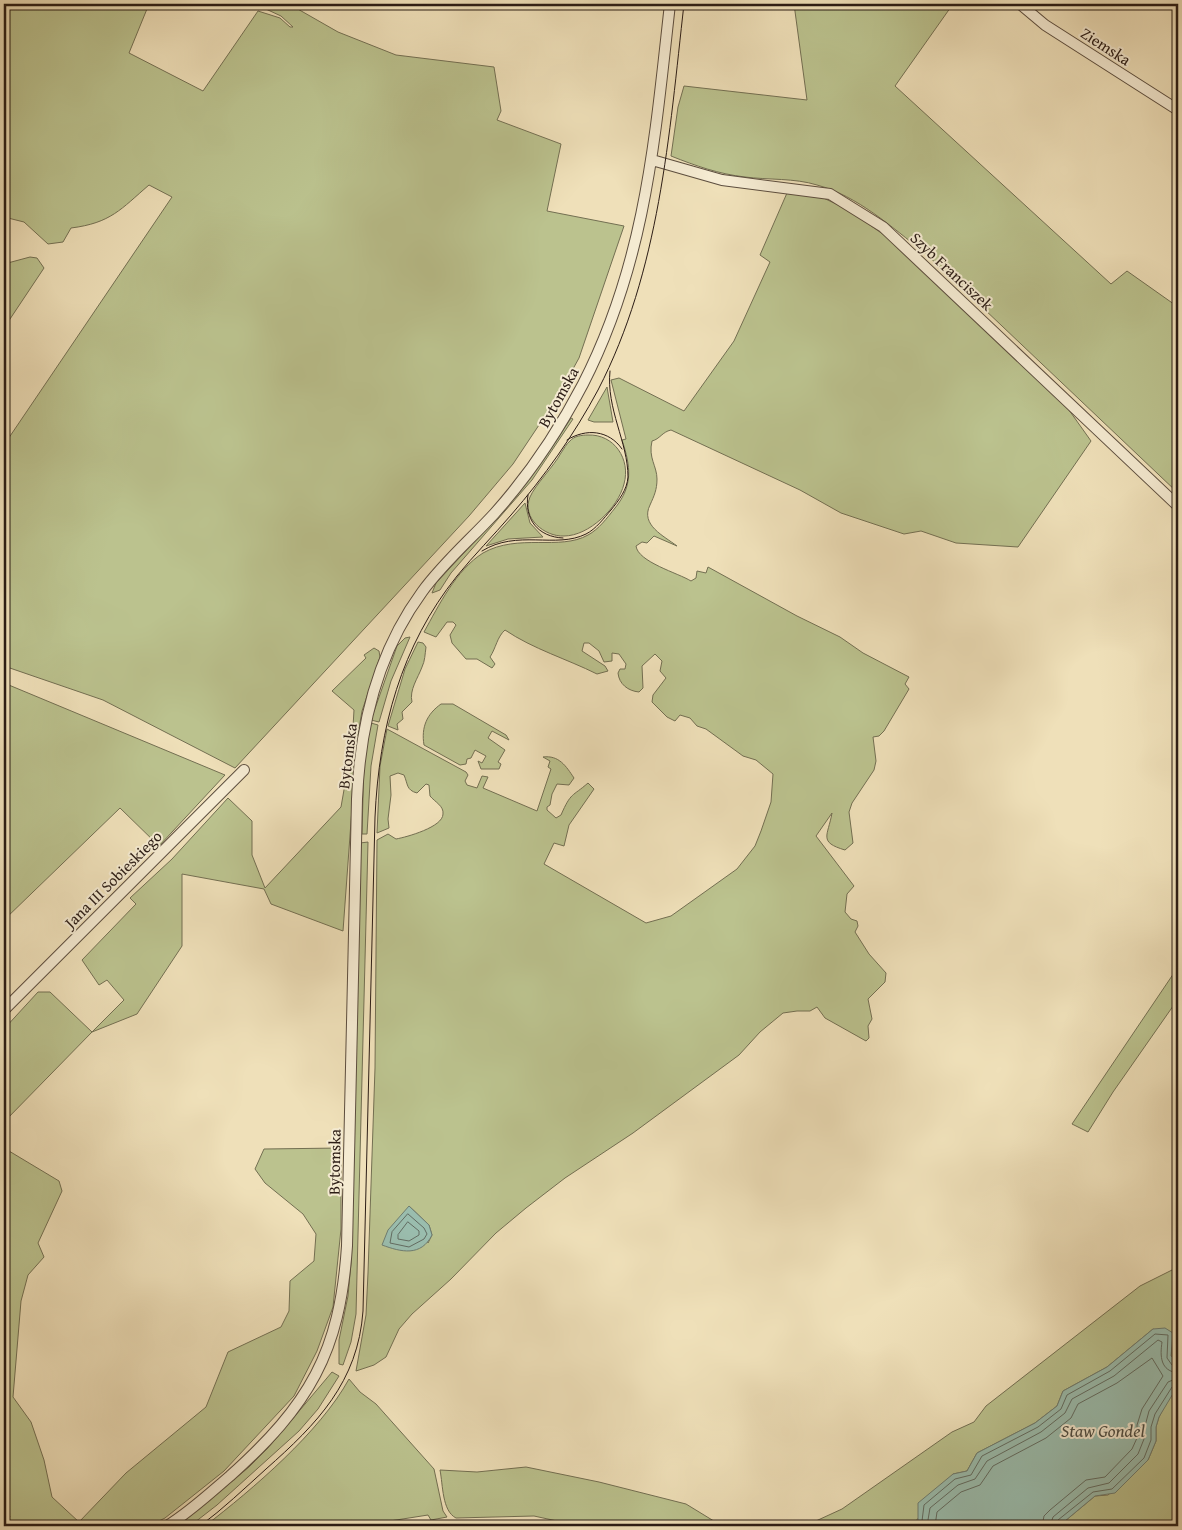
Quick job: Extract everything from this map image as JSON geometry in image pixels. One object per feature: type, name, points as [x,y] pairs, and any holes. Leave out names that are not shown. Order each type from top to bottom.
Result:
[{"type":"street","name":"Bytomska","points":[[167,1526],[204,1498],[275,1432],[310,1387],[334,1336],[342,1297],[347,1246],[357,799],[361,749],[370,703],[394,638],[416,599],[527,473],[557,430],[584,382],[608,328],[626,278],[642,220],[652,160],[670,4]]},
{"type":"street","name":"Ziemska","points":[[1020,4],[1045,24],[1178,110]]},
{"type":"street","name":"Szyb Franciszek","points":[[652,160],[722,180],[830,194],[883,227],[1178,506]]},
{"type":"street","name":"Jana III Sobieskiego","points":[[4,1010],[244,770]]},
{"type":"green space","points":[[4,4],[149,4],[129,53],[203,91],[258,11],[280,18],[290,27],[293,27],[281,16],[255,4],[289,4],[338,32],[396,55],[494,67],[501,111],[497,120],[561,144],[547,211],[624,226],[579,358],[557,398],[513,464],[469,516],[235,768],[103,700],[4,666],[4,445],[172,197],[149,185],[123,208],[106,219],[85,226],[71,228],[63,242],[48,244],[24,222],[4,217]]},
{"type":"green space","points":[[794,4],[953,4],[895,86],[1111,284],[1127,271],[1178,307],[1178,493],[924,252],[874,213],[832,190],[817,185],[800,181],[735,176],[671,156],[678,107],[684,86],[807,100]]},
{"type":"green space","points":[[787,193],[817,195],[847,209],[897,244],[1064,403],[1091,441],[1018,547],[956,543],[921,531],[904,534],[841,513],[800,490],[671,430],[652,441],[651,452],[657,474],[657,483],[648,518],[660,534],[677,546],[654,536],[647,543],[642,542],[636,546],[638,552],[651,562],[691,581],[696,578],[697,571],[706,573],[708,567],[797,616],[840,637],[863,653],[909,677],[905,684],[909,689],[884,731],[879,736],[873,737],[876,761],[874,770],[852,803],[849,812],[853,843],[845,850],[828,841],[827,833],[832,813],[816,836],[854,886],[847,894],[845,912],[851,919],[857,921],[858,926],[855,932],[869,954],[886,973],[885,982],[868,999],[872,1019],[868,1026],[869,1038],[866,1041],[825,1018],[817,1007],[810,1011],[783,1013],[760,1032],[739,1055],[633,1133],[565,1178],[496,1233],[451,1279],[412,1314],[399,1329],[386,1357],[374,1365],[356,1371],[366,1315],[368,1273],[375,1068],[377,840],[388,834],[396,839],[424,831],[437,823],[443,814],[441,806],[430,796],[429,785],[426,784],[417,793],[413,792],[408,786],[404,775],[398,773],[390,776],[389,828],[377,833],[380,766],[387,729],[466,772],[468,775],[465,781],[467,785],[477,788],[482,776],[488,777],[483,788],[537,811],[551,769],[548,767],[550,761],[543,757],[553,758],[562,762],[574,778],[569,785],[557,784],[552,794],[547,810],[556,818],[561,815],[572,796],[588,783],[594,789],[569,825],[564,846],[554,843],[544,864],[646,923],[671,916],[737,869],[755,846],[761,831],[771,802],[773,774],[756,760],[743,756],[706,729],[697,726],[690,718],[680,715],[675,721],[667,717],[652,702],[653,695],[666,678],[660,671],[662,661],[655,654],[642,666],[643,688],[639,692],[622,684],[618,673],[620,669],[625,669],[626,664],[619,654],[612,653],[612,661],[604,662],[599,651],[589,643],[584,643],[582,651],[605,666],[608,671],[597,674],[516,637],[505,630],[490,657],[495,664],[492,668],[477,659],[466,659],[452,643],[450,635],[456,625],[453,622],[447,622],[436,637],[424,632],[456,578],[473,560],[483,553],[496,547],[510,544],[577,540],[592,533],[603,523],[621,500],[629,476],[622,440],[626,439],[611,380],[619,378],[684,411],[734,341],[770,262],[760,255]],"holes":[[[409,1206],[429,1225],[432,1235],[428,1243]]]},
{"type":"green space","points":[[30,257],[37,258],[44,268],[4,328],[4,264]]},
{"type":"green space","points":[[607,387],[613,422],[594,422],[588,420]]},
{"type":"green space","points":[[571,418],[573,419],[532,480],[451,573],[440,590],[432,593],[436,583],[525,483]]},
{"type":"green space","points":[[597,436],[613,443],[623,457],[626,475],[621,493],[616,502],[601,519],[583,531],[574,535],[564,536],[549,533],[536,525],[532,519],[528,505],[530,497],[569,442],[576,437]]},
{"type":"green space","points":[[525,503],[530,523],[543,537],[508,539],[486,546]]},
{"type":"green space","points":[[410,637],[391,681],[379,722],[371,720],[397,646],[405,638]]},
{"type":"green space","points":[[418,642],[423,643],[426,647],[423,665],[413,689],[412,702],[402,712],[403,719],[397,724],[398,730],[388,726],[405,669]]},
{"type":"green space","points":[[374,648],[379,651],[380,657],[362,711],[357,740],[343,931],[271,904],[264,889],[182,874],[182,946],[137,1014],[92,1032],[124,1000],[107,980],[99,985],[82,960],[136,904],[130,898],[172,859],[228,798],[252,821],[252,855],[265,888],[341,807],[352,744],[354,710],[332,691],[366,658],[364,655]]},
{"type":"green space","points":[[4,683],[225,775],[159,846],[120,808],[4,920]]},
{"type":"green space","points":[[441,704],[453,704],[506,735],[509,740],[492,731],[488,738],[505,750],[498,762],[501,764],[499,769],[481,769],[478,761],[482,763],[486,756],[475,750],[471,758],[467,759],[466,764],[460,765],[424,745],[423,732],[426,722],[432,712]]},
{"type":"green space","points":[[371,723],[378,725],[371,766],[367,834],[362,834],[364,758]]},
{"type":"green space","points":[[368,842],[356,1314],[351,1342],[343,1365],[339,1364],[339,1340],[348,1296],[351,1263],[360,843]]},
{"type":"green space","points":[[1178,967],[1178,999],[1113,1092],[1088,1132],[1072,1124]]},
{"type":"green space","points":[[38,992],[50,992],[92,1032],[4,1122],[4,1029]]},
{"type":"green space","points":[[4,1148],[59,1181],[62,1191],[38,1243],[44,1257],[28,1275],[21,1301],[13,1397],[31,1422],[44,1460],[52,1497],[79,1522],[126,1473],[206,1407],[228,1352],[281,1327],[289,1311],[290,1281],[314,1261],[316,1234],[303,1214],[265,1183],[255,1169],[264,1149],[341,1148],[341,1229],[333,1307],[317,1351],[294,1396],[224,1471],[165,1518],[149,1526],[4,1526],[4,1521],[10,1517],[4,1501]]},
{"type":"green space","points":[[1178,1267],[1178,1362],[1171,1357],[1173,1338],[1153,1329],[1107,1367],[1063,1391],[1057,1406],[1035,1423],[977,1453],[967,1471],[953,1474],[912,1526],[805,1526],[842,1509],[952,1432],[974,1422],[986,1406],[1140,1286]]},
{"type":"green space","points":[[332,1372],[339,1376],[318,1409],[299,1431],[217,1505],[190,1526],[178,1526],[249,1467],[268,1448]]},
{"type":"green space","points":[[1178,1378],[1178,1526],[1059,1526],[1095,1496],[1108,1495],[1148,1460],[1156,1441],[1156,1427],[1159,1417]]},
{"type":"green space","points":[[349,1379],[360,1392],[376,1404],[434,1469],[443,1511],[447,1517],[431,1520],[428,1515],[358,1526],[205,1526],[244,1495],[284,1459],[321,1419]]},
{"type":"green space","points":[[526,1467],[599,1482],[686,1504],[722,1526],[580,1526],[534,1516],[456,1518],[448,1510],[440,1470],[477,1472]]},
{"type":"water","points":[[409,1206],[429,1225],[432,1235],[422,1247],[416,1250],[403,1251],[382,1245],[388,1230]]},
{"type":"water","name":"Staw Gondel","points":[[1165,1328],[1173,1333],[1171,1356],[1178,1362],[1177,1387],[1159,1417],[1156,1427],[1156,1441],[1148,1460],[1115,1493],[1095,1496],[1059,1526],[912,1526],[918,1521],[918,1503],[953,1474],[967,1471],[977,1453],[1035,1423],[1057,1406],[1063,1391],[1107,1367],[1153,1329]]},
{"type":"tram line","points":[[200,1526],[285,1452],[318,1418],[344,1380],[353,1359],[363,1311],[375,817],[377,784],[388,720],[396,689],[408,660],[421,631],[438,603],[457,576],[547,471],[579,423],[598,390],[619,344],[649,250],[659,202],[667,152],[684,4]]},
{"type":"tram line","points":[[482,551],[509,541],[562,540],[586,534],[600,523],[617,502],[624,491],[628,477],[625,451],[611,399],[610,371]]},
{"type":"tram line","points":[[567,440],[582,434],[597,433],[611,438],[622,449]]},
{"type":"tram line","points":[[528,495],[528,512],[535,525],[546,534],[563,538]]}]
